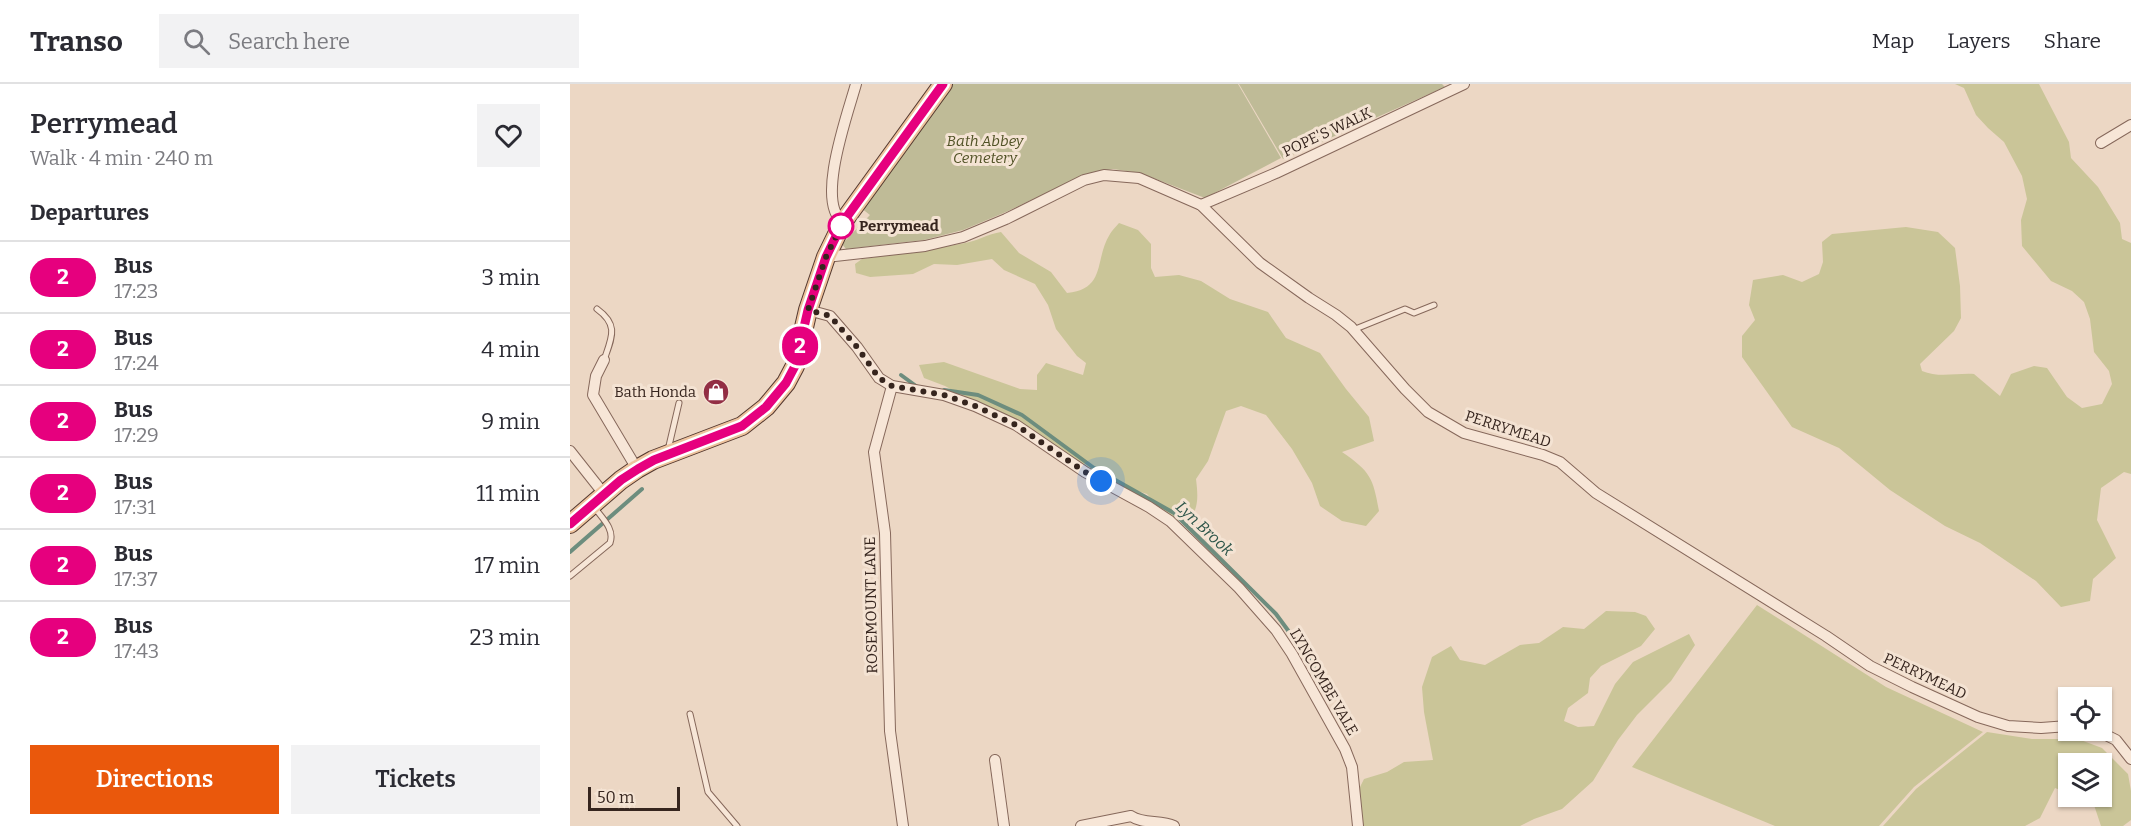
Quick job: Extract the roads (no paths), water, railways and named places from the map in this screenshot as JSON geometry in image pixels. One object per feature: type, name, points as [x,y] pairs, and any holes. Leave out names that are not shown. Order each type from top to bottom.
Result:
[{"type":"main road","points":[[570,524],[600,506],[638,469],[667,455],[742,426],[766,407],[786,383],[795,366],[808,310],[826,257],[843,222],[943,84]]},
{"type":"street","points":[[843,222],[836,216],[833,206],[833,168],[855,84]]},
{"type":"street","name":"POPE'S WALK","points":[[1201,206],[1464,84]]},
{"type":"street","points":[[2101,143],[2131,125]]},
{"type":"street","name":"PERRYMEAD","points":[[826,257],[926,246],[963,237],[1006,219],[1084,180],[1104,175],[1139,178],[1201,206],[1260,263],[1336,315],[1353,330],[1404,389],[1428,412],[1464,433],[1560,462],[1596,493],[1826,636],[1870,666],[1912,687],[1988,720],[2008,726],[2058,727]]},
{"type":"street","points":[[808,310],[830,316],[857,347],[879,378],[892,386]]},
{"type":"street","points":[[604,360],[596,376],[593,395],[638,469]]},
{"type":"street","name":"ROSEMOUNT LANE","points":[[892,386],[874,452],[885,533],[890,731],[903,826]]},
{"type":"street","name":"LYNCOMBE VALE","points":[[892,386],[944,395],[1016,425],[1085,472],[1170,521],[1239,588],[1276,630],[1292,654],[1345,749],[1352,767],[1358,826]]},
{"type":"street","points":[[570,451],[600,506]]},
{"type":"street","points":[[2112,738],[2131,759]]},
{"type":"street","points":[[995,760],[1005,826]]},
{"type":"street","points":[[1082,826],[1131,816],[1136,819],[1165,822],[1174,826]]},
{"type":"lane","points":[[1353,330],[1378,321],[1397,310],[1405,309],[1414,314],[1434,305]]},
{"type":"lane","points":[[597,309],[607,316],[612,329],[604,360]]},
{"type":"lane","points":[[667,455],[680,403]]},
{"type":"lane","points":[[570,576],[610,543],[612,537],[600,506]]},
{"type":"lane","points":[[690,714],[708,792],[737,826]]},
{"type":"waterway","name":"Lyn Brook","points":[[901,375],[916,386]]},
{"type":"waterway","name":"Lyn Brook","points":[[944,390],[978,395],[1022,415],[1094,468],[1174,513],[1276,614],[1312,663],[1325,689]]},
{"type":"waterway","name":"Lyn Brook","points":[[570,552],[642,489]]},
{"type":"place","name":"Perrymead","points":[[841,226]]},
{"type":"place","name":"Bath Honda","points":[[716,392]]},
{"type":"park label","name":"Bath Abbey Cemetery","points":[[985,150]]}]
